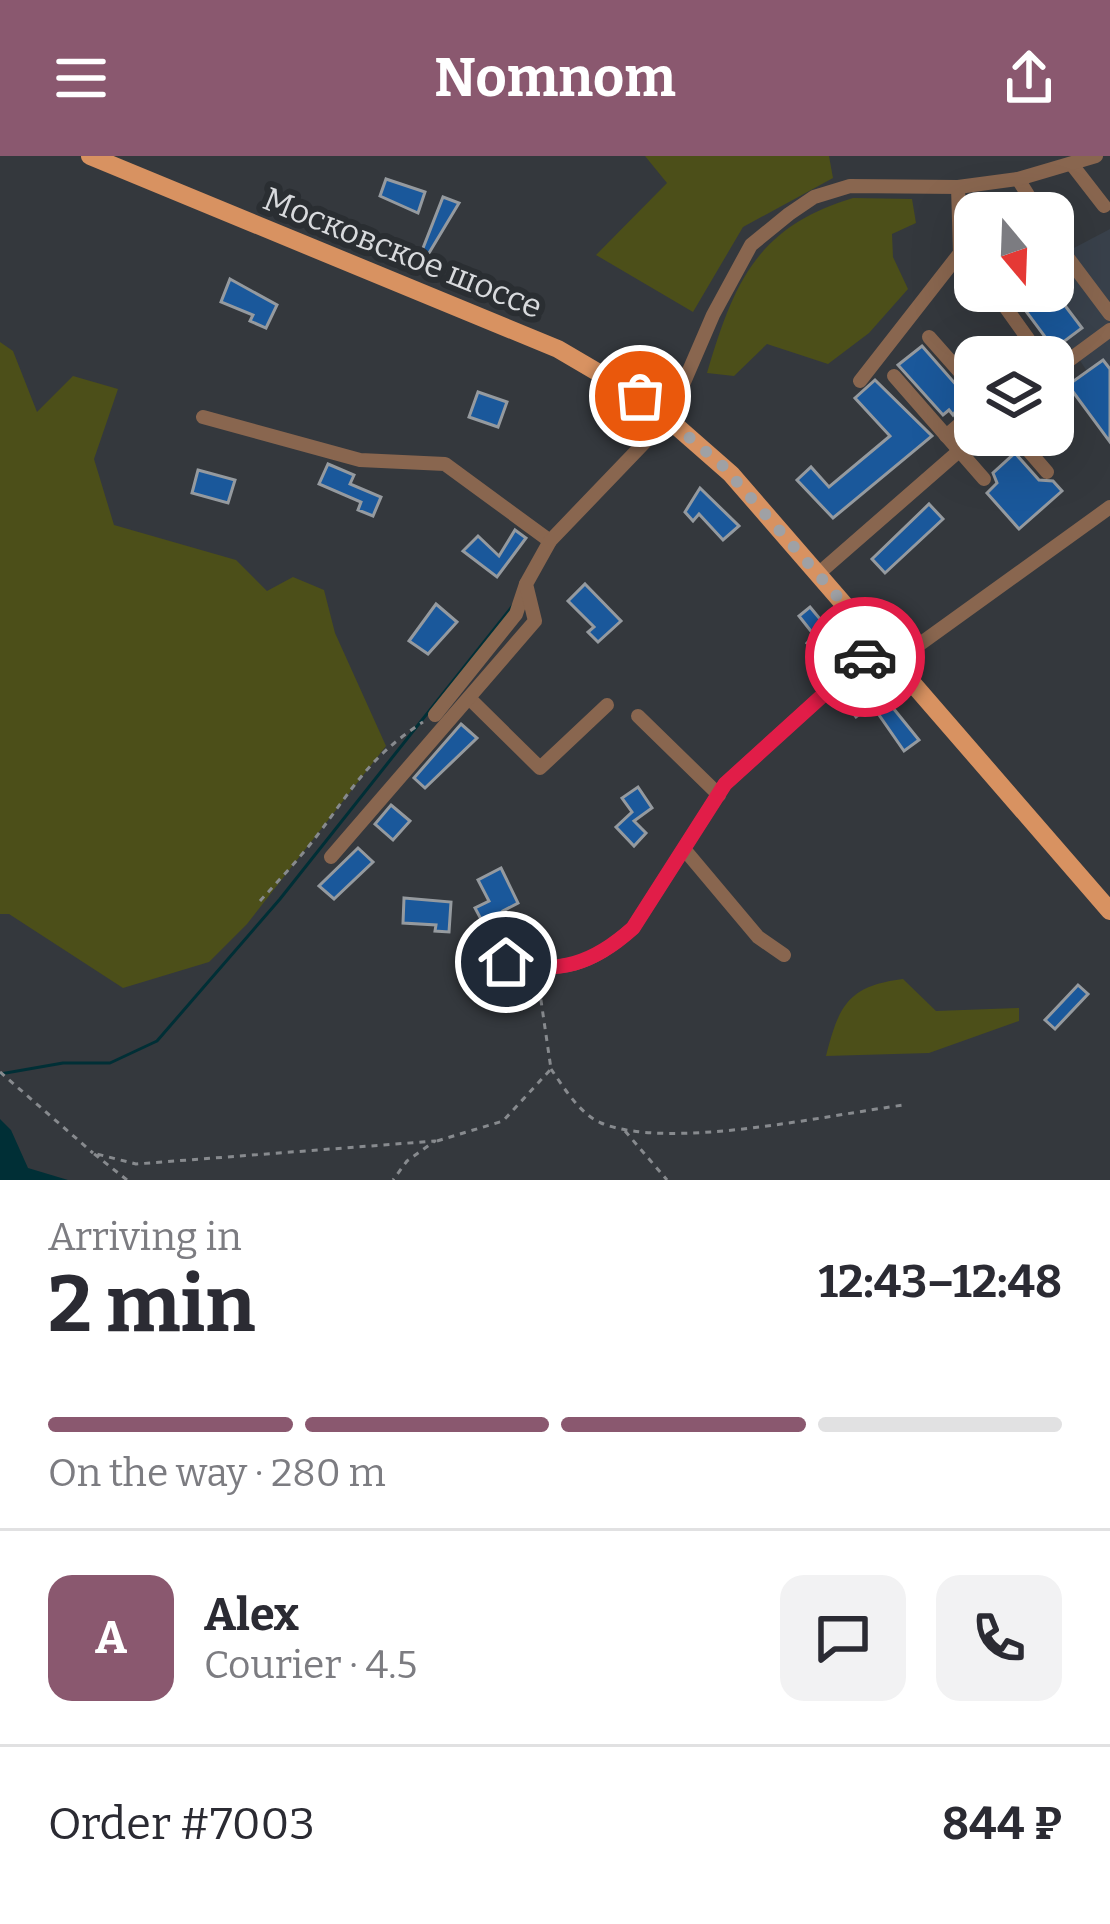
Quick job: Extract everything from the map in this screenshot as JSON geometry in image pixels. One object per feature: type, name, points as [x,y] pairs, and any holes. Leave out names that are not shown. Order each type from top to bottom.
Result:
[{"type":"main road","name":"Московское шоссе","points":[[90,156],[558,349],[620,382],[669,417],[722,465],[1110,911]]},
{"type":"street","points":[[435,715],[516,614],[526,584],[550,541],[669,417],[713,315],[752,245],[814,197],[850,186],[958,187],[1018,179],[1096,156]]},
{"type":"street","points":[[1073,166],[1104,206]]},
{"type":"street","points":[[1018,179],[1026,192]]},
{"type":"street","points":[[860,381],[960,253],[958,187]]},
{"type":"street","points":[[1074,268],[1110,314]]},
{"type":"street","points":[[1074,361],[1110,330]]},
{"type":"street","points":[[929,337],[954,365]]},
{"type":"street","points":[[894,376],[954,445]]},
{"type":"street","points":[[203,417],[360,460],[445,464],[550,541]]},
{"type":"street","points":[[946,436],[954,429]]},
{"type":"street","points":[[818,574],[954,455]]},
{"type":"street","points":[[963,456],[984,479]]},
{"type":"street","points":[[1033,456],[1047,472]]},
{"type":"street","points":[[895,662],[1033,558],[1110,508]]},
{"type":"street","points":[[331,857],[535,621],[526,584]]},
{"type":"street","points":[[475,954],[537,970],[574,967],[616,943],[633,928],[719,795],[879,644]]},
{"type":"street","points":[[470,700],[540,768],[607,704]]},
{"type":"street","points":[[638,716],[719,795]]},
{"type":"street","points":[[684,849],[758,938],[784,955]]},
{"type":"path","points":[[648,376],[658,382],[673,377]]},
{"type":"path","points":[[260,901],[316,837],[355,778],[389,744],[435,715]]},
{"type":"path","points":[[537,970],[551,1069],[597,1122],[683,1135],[904,1105]]},
{"type":"path","points":[[92,1154],[136,1164],[435,1141],[503,1121],[551,1069]]},
{"type":"path","points":[[0,1072],[128,1180]]},
{"type":"path","points":[[623,1128],[667,1180]]},
{"type":"path","points":[[393,1180],[407,1161],[435,1141]]},
{"type":"shaded area","points":[[1110,229],[1110,406],[1074,352],[1074,336],[1064,336],[1048,312],[1074,312],[1074,248]]},
{"type":"green space","points":[[645,156],[829,156],[833,178],[743,227],[693,312],[596,255],[667,183]]},
{"type":"green space","points":[[853,198],[912,199],[916,223],[892,234],[893,257],[908,289],[869,333],[828,364],[767,344],[734,376],[707,373],[728,311],[754,262],[793,225]]},
{"type":"green space","points":[[0,342],[13,351],[37,412],[73,376],[118,389],[94,459],[114,525],[236,560],[267,591],[293,577],[324,590],[335,633],[386,746],[247,924],[209,962],[123,988],[9,914],[0,914]]},
{"type":"green space","points":[[903,979],[936,1011],[1019,1008],[1019,1021],[929,1053],[826,1056],[849,1001],[870,987]]},
{"type":"water","points":[[0,1119],[11,1130],[28,1168],[68,1180],[0,1180]]},
{"type":"building","points":[[386,179],[425,192],[418,213],[380,196]]},
{"type":"building","points":[[443,197],[459,203],[420,268],[416,266]]},
{"type":"building","points":[[230,279],[277,305],[266,328],[250,321],[253,315],[221,302]]},
{"type":"building","points":[[1027,312],[1070,312],[1082,328],[1071,336],[1044,336]]},
{"type":"building","points":[[922,346],[954,382],[953,415],[949,410],[943,415],[898,365]]},
{"type":"building","points":[[1103,360],[1110,369],[1110,442],[1074,393],[1074,381]]},
{"type":"building","points":[[875,380],[932,436],[833,518],[797,480],[811,467],[829,487],[890,436],[855,398]]},
{"type":"building","points":[[478,392],[507,402],[498,427],[469,417]]},
{"type":"building","points":[[1018,456],[1039,480],[1053,481],[1062,491],[1019,529],[987,493],[997,483],[993,473]]},
{"type":"building","points":[[328,464],[354,475],[350,484],[381,497],[373,516],[358,510],[361,502],[319,484]]},
{"type":"building","points":[[198,470],[235,480],[228,503],[192,493]]},
{"type":"building","points":[[700,488],[739,526],[723,540],[699,514],[693,521],[685,512]]},
{"type":"building","points":[[929,504],[943,519],[885,573],[872,559]]},
{"type":"building","points":[[515,530],[526,538],[497,577],[463,551],[478,536],[499,556]]},
{"type":"building","points":[[585,584],[621,621],[598,642],[588,632],[594,627],[568,601]]},
{"type":"building","points":[[436,604],[457,622],[428,654],[409,641]]},
{"type":"building","points":[[810,607],[850,655],[837,667],[807,643],[814,635],[799,616]]},
{"type":"building","points":[[872,682],[919,740],[904,751],[872,705],[856,717],[845,702]]},
{"type":"building","points":[[461,724],[477,738],[425,788],[414,778]]},
{"type":"building","points":[[638,787],[652,808],[634,821],[646,833],[634,846],[616,827],[632,812],[622,798]]},
{"type":"building","points":[[391,805],[410,821],[393,840],[375,824]]},
{"type":"building","points":[[358,848],[373,862],[334,899],[319,886]]},
{"type":"building","points":[[501,868],[518,903],[503,911],[510,925],[498,931],[491,917],[482,921],[475,908],[489,901],[478,880]]},
{"type":"building","points":[[404,898],[451,902],[449,932],[435,931],[436,925],[403,923]]},
{"type":"building","points":[[1078,985],[1088,994],[1055,1029],[1045,1020]]},
{"type":"waterway","points":[[0,1074],[63,1063],[110,1063],[157,1041],[280,899],[514,604]]},
{"type":"way so far","points":[[640,396],[722,465],[879,644],[865,657]]},
{"type":"route","points":[[506,962],[537,970],[574,967],[616,943],[633,928],[725,784],[865,657]]}]
